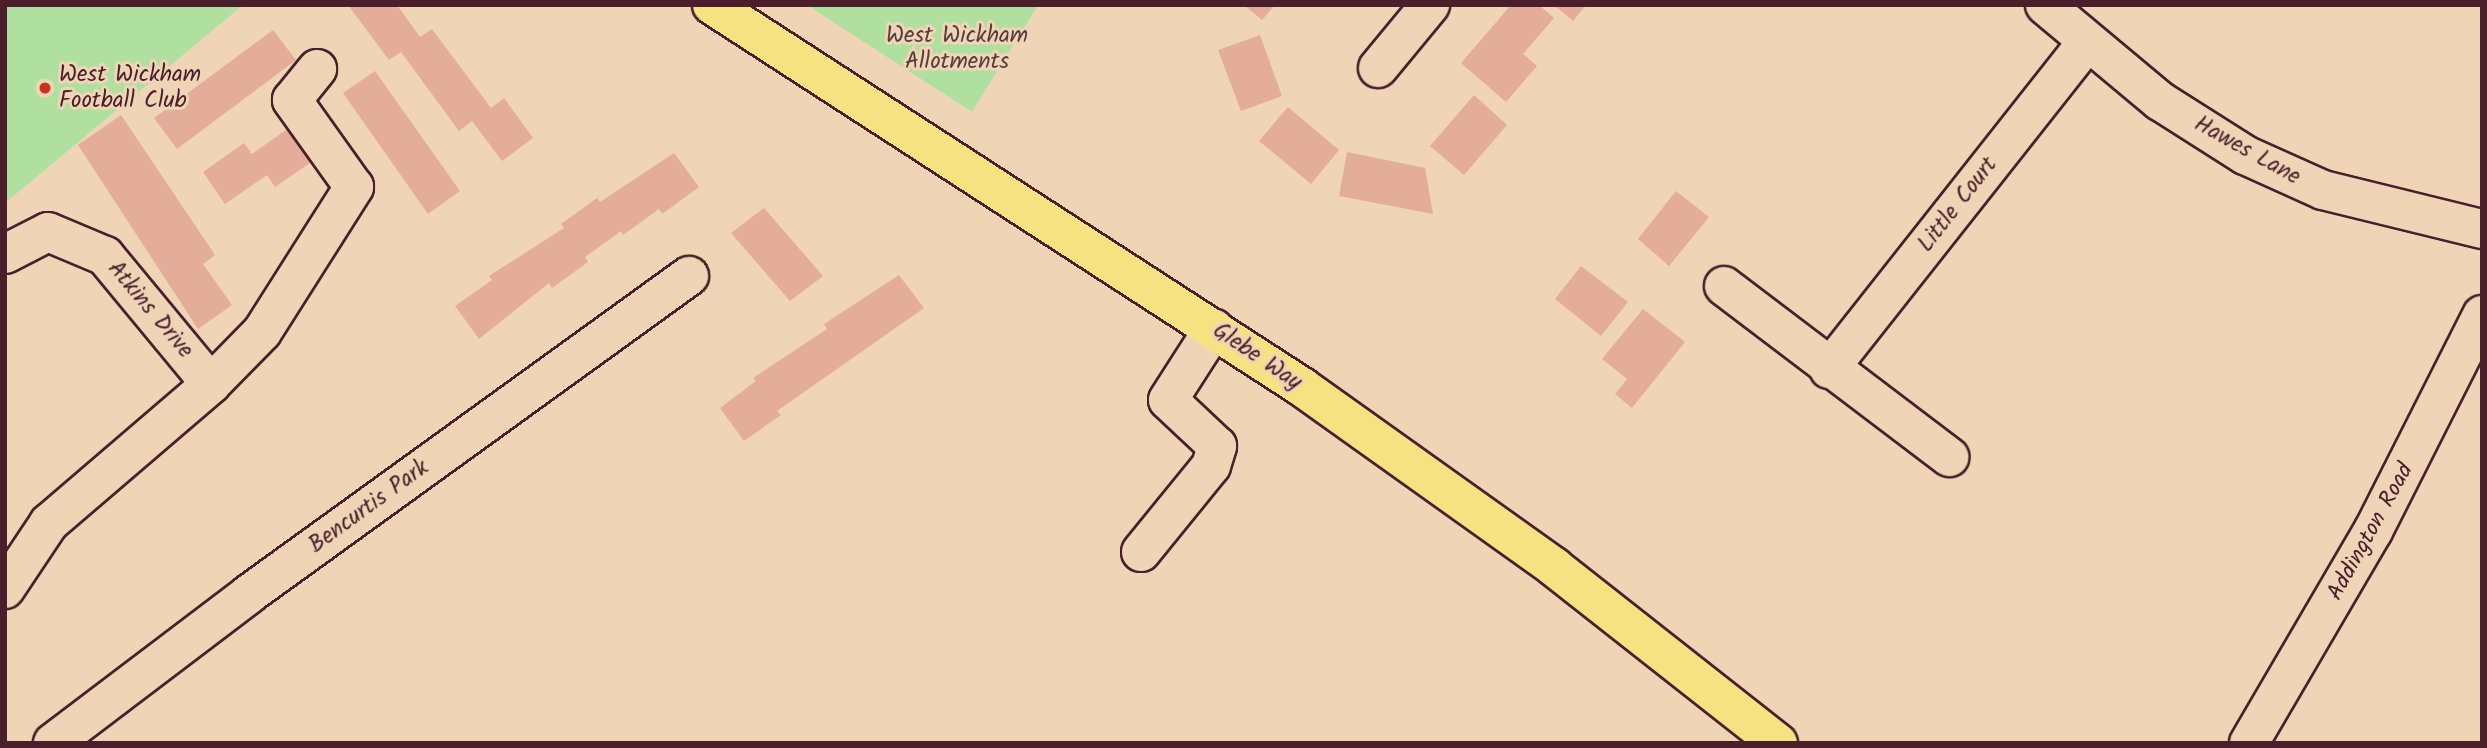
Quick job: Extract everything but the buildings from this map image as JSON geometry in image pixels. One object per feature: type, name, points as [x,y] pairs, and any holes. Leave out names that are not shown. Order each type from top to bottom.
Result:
[{"type":"highway","name":"Glebe Way","points":[[712,5],[1214,328],[1490,520],[1663,649],[1778,743]]},
{"type":"street","points":[[1378,68],[1430,5]]},
{"type":"street","name":"Hawes Lane","points":[[2045,5],[2087,42],[2204,130],[2284,175],[2376,206],[2458,220],[2482,229]]},
{"type":"street","name":"Little Court","points":[[1829,369],[2087,42]]},
{"type":"street","points":[[5,589],[49,523],[211,384],[262,332],[354,187],[292,100],[317,69]]},
{"type":"street","name":"Atkins Drive","points":[[5,254],[48,232],[105,256],[211,384]]},
{"type":"street","name":"Bencurtis Park","points":[[53,743],[249,594],[689,276]]},
{"type":"street","points":[[1724,286],[1829,369],[1949,457]]},
{"type":"street","name":"Addington Road","points":[[2249,743],[2373,531],[2482,315]]},
{"type":"street","points":[[1141,552],[1211,466],[1217,446],[1168,400],[1214,328]]},
{"type":"green space","points":[[5,5],[243,5],[5,203]]},
{"type":"green space","name":"West Wickham Allotments","points":[[807,5],[1038,5],[972,112]]},
{"type":"place","name":"West Wickham Football Club","points":[[45,88]]}]
